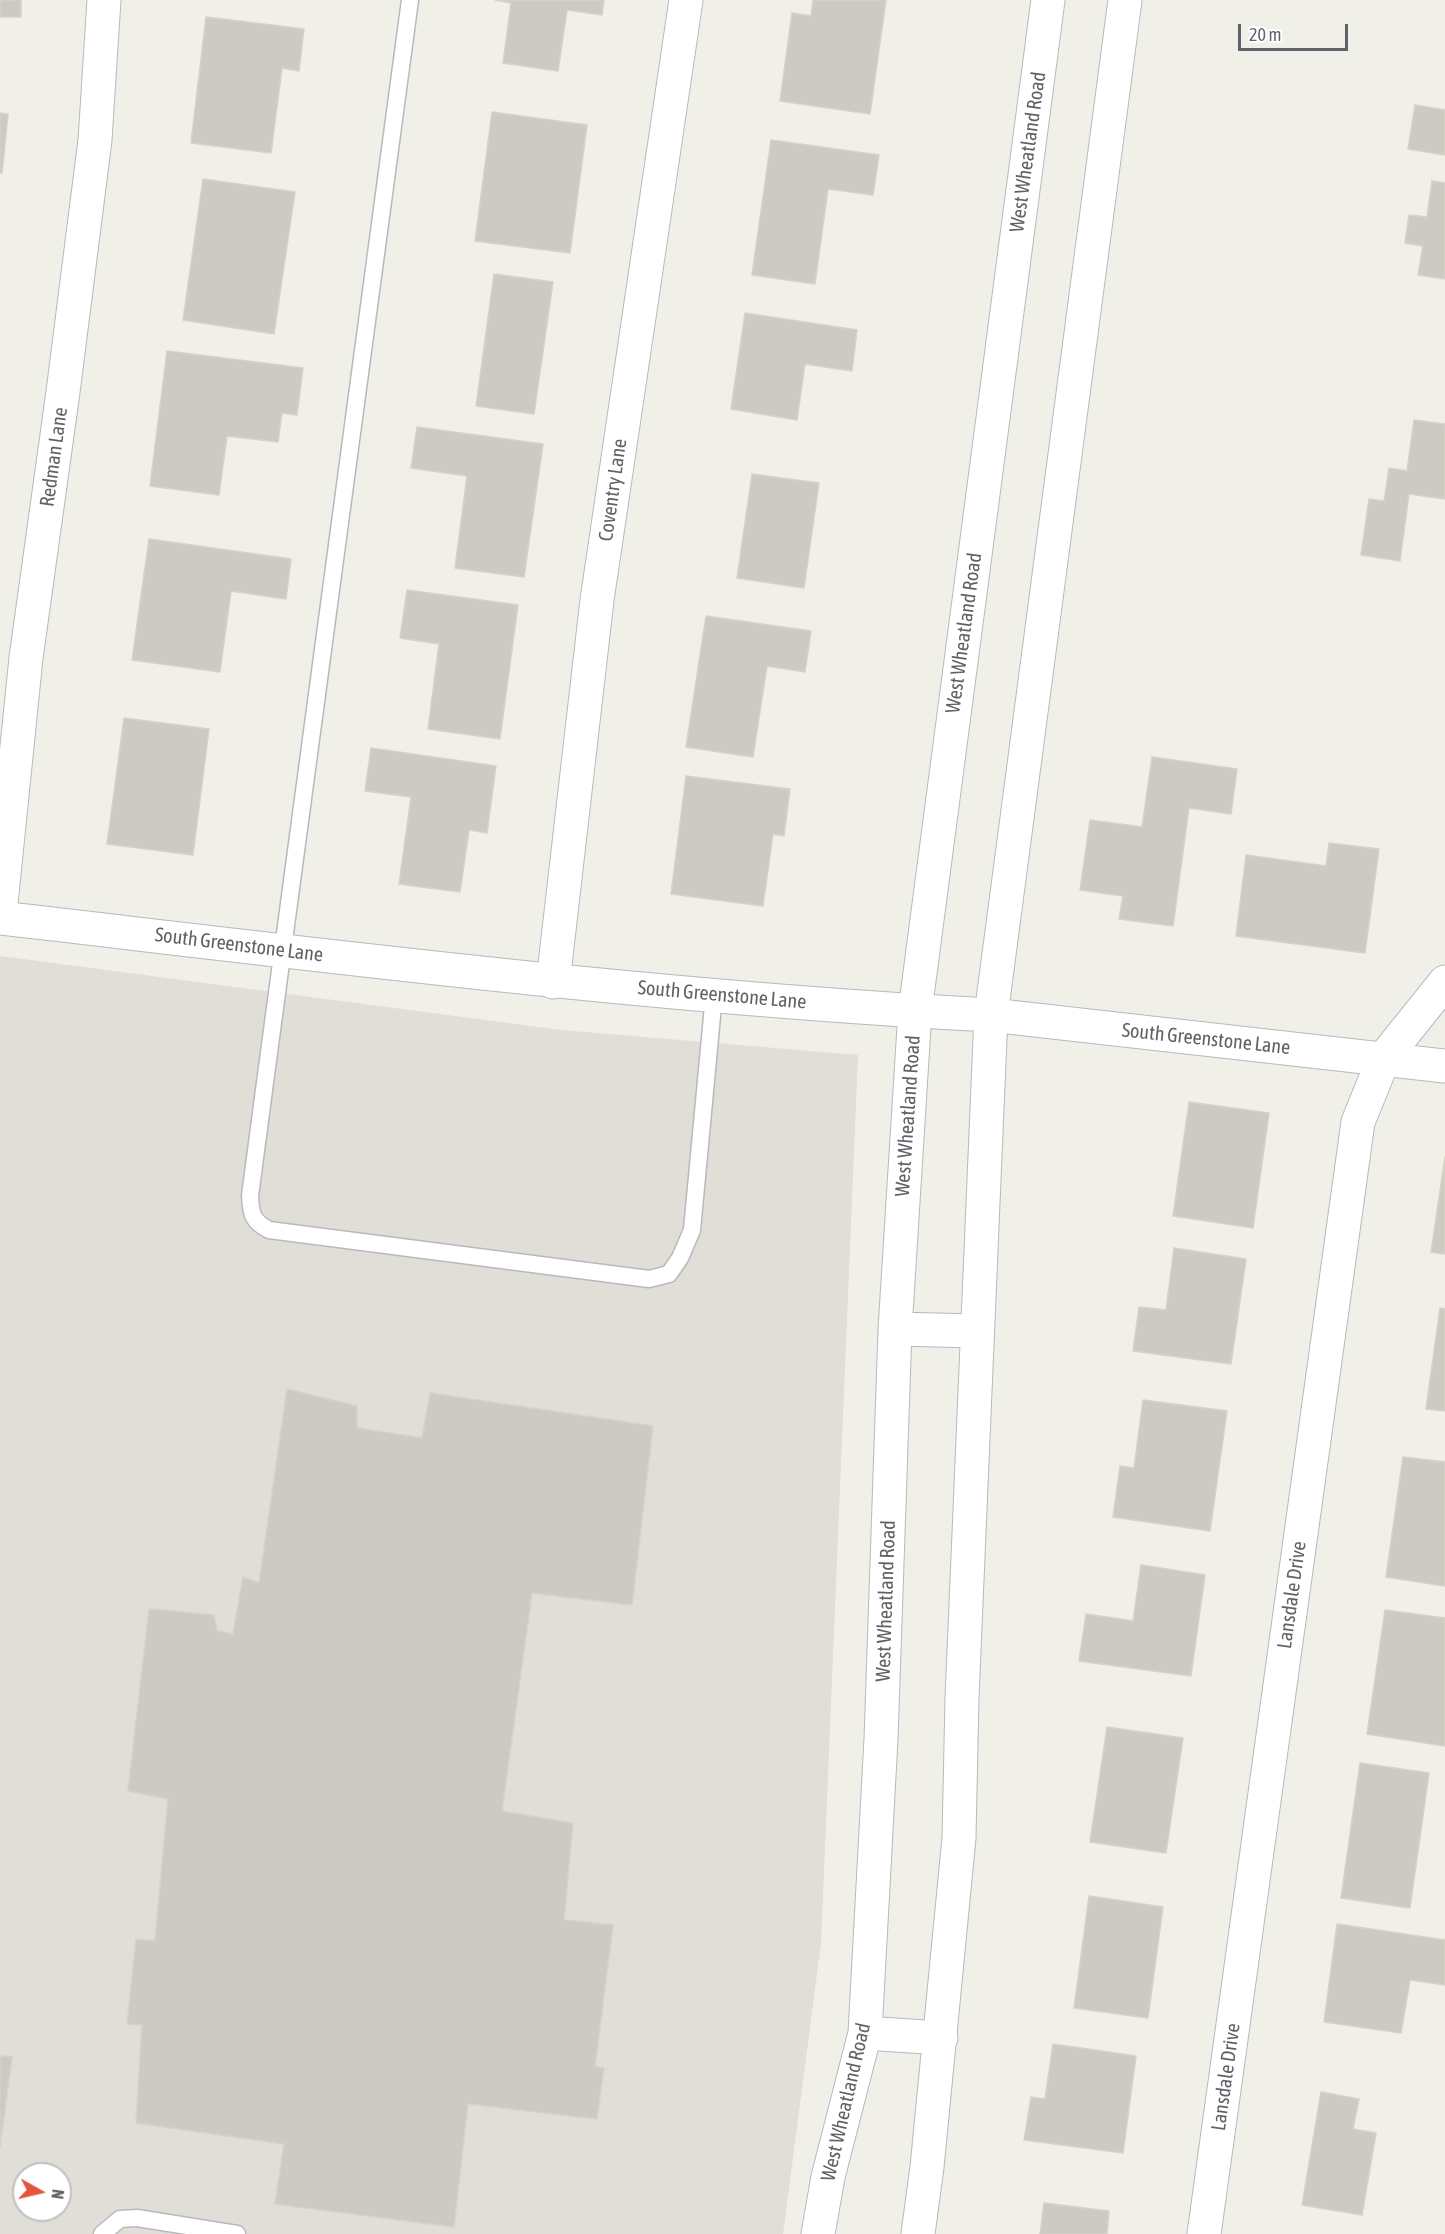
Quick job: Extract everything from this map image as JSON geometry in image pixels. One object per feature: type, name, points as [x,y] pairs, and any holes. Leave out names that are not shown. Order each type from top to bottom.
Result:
[{"type":"street","name":"Redman Lane","points":[[0,916],[26,658],[95,140],[104,0]]},
{"type":"street","name":"Coventry Lane","points":[[553,981],[597,600],[686,0]]},
{"type":"street","name":"West Wheatland Road","points":[[818,2234],[828,2177],[866,2033],[881,1739],[895,1329],[915,1011],[1048,0]]},
{"type":"street","points":[[918,2234],[959,1838],[976,1331],[991,1015],[1125,0]]},
{"type":"street","name":"South Greenstone Lane","points":[[0,916],[553,981],[915,1011],[991,1015],[1445,1066]]},
{"type":"street","name":"Lansdale Drive","points":[[1204,2234],[1358,1122],[1384,1058],[1445,982]]},
{"type":"street","points":[[895,1329],[976,1331]]},
{"type":"street","points":[[866,2033],[940,2038]]},
{"type":"lane","points":[[410,0],[250,1196],[251,1216],[257,1224],[268,1230],[649,1279],[669,1274],[680,1258],[693,1230],[714,995]]},
{"type":"lane","points":[[102,2234],[120,2219],[137,2218],[237,2234]]},
{"type":"shaded area","points":[[0,956],[561,1030],[858,1055],[821,1943],[783,2234],[0,2234]]},
{"type":"building","points":[[0,0],[21,0],[21,17],[0,17]]},
{"type":"building","points":[[495,0],[604,0],[602,15],[567,10],[558,71],[503,63],[511,3]]},
{"type":"building","points":[[813,0],[886,0],[870,114],[780,101],[792,13],[811,16]]},
{"type":"building","points":[[206,17],[304,29],[299,71],[282,68],[271,153],[191,143]]},
{"type":"building","points":[[1415,105],[1445,110],[1445,155],[1408,149]]},
{"type":"building","points":[[492,112],[587,125],[570,253],[475,241]]},
{"type":"building","points":[[0,113],[8,114],[2,173],[0,173]]},
{"type":"building","points":[[771,140],[879,155],[873,195],[828,189],[815,284],[752,275]]},
{"type":"building","points":[[203,179],[295,192],[274,334],[183,320]]},
{"type":"building","points":[[1432,181],[1445,183],[1445,279],[1418,275],[1423,246],[1405,243],[1409,215],[1427,217]]},
{"type":"building","points":[[494,274],[553,282],[534,414],[476,406]]},
{"type":"building","points":[[745,313],[857,330],[852,371],[805,364],[797,420],[731,409]]},
{"type":"building","points":[[167,351],[303,368],[297,415],[282,413],[278,442],[227,436],[219,495],[150,486]]},
{"type":"building","points":[[1414,420],[1445,424],[1445,499],[1409,494],[1400,561],[1361,555],[1369,499],[1384,501],[1389,468],[1407,471]]},
{"type":"building","points":[[417,427],[543,444],[524,577],[455,568],[467,476],[411,468]]},
{"type":"building","points":[[752,474],[819,483],[804,588],[737,578]]},
{"type":"building","points":[[149,539],[291,559],[286,599],[231,591],[220,672],[132,660]]},
{"type":"building","points":[[407,590],[518,605],[500,739],[428,729],[439,644],[400,638]]},
{"type":"building","points":[[706,616],[811,631],[805,672],[767,666],[753,757],[686,747]]},
{"type":"building","points":[[124,718],[209,729],[193,855],[107,844]]},
{"type":"building","points":[[371,748],[496,766],[487,833],[469,830],[460,892],[399,884],[411,797],[365,791]]},
{"type":"building","points":[[1152,757],[1237,769],[1231,814],[1189,808],[1173,926],[1119,919],[1123,896],[1080,890],[1090,820],[1142,827]]},
{"type":"building","points":[[686,776],[790,789],[784,836],[773,834],[763,906],[671,894]]},
{"type":"building","points":[[1329,843],[1379,849],[1365,953],[1236,936],[1246,855],[1326,866]]},
{"type":"building","points":[[1189,1102],[1269,1113],[1253,1228],[1173,1216]]},
{"type":"building","points":[[1445,1157],[1445,1254],[1431,1252]]},
{"type":"building","points":[[1174,1248],[1246,1259],[1231,1364],[1133,1351],[1139,1307],[1166,1310]]},
{"type":"building","points":[[1440,1308],[1445,1309],[1445,1411],[1426,1409]]},
{"type":"building","points":[[287,1389],[357,1406],[357,1428],[422,1438],[430,1393],[653,1426],[632,1605],[532,1593],[502,1811],[573,1823],[564,1920],[613,1925],[595,2067],[604,2068],[597,2119],[468,2104],[454,2227],[275,2204],[284,2144],[136,2123],[142,2025],[127,2024],[136,1939],[155,1941],[168,1799],[128,1791],[149,1609],[214,1615],[217,1631],[233,1634],[243,1577],[259,1583]]},
{"type":"building","points":[[1143,1400],[1227,1411],[1210,1531],[1113,1517],[1120,1466],[1134,1468]]},
{"type":"building","points":[[1403,1457],[1445,1462],[1445,1586],[1386,1577]]},
{"type":"building","points":[[1141,1565],[1205,1575],[1191,1676],[1079,1661],[1086,1614],[1133,1621]]},
{"type":"building","points":[[1385,1610],[1445,1618],[1445,1746],[1367,1734]]},
{"type":"building","points":[[1107,1727],[1183,1738],[1166,1853],[1090,1842]]},
{"type":"building","points":[[1360,1763],[1429,1773],[1410,1908],[1341,1898]]},
{"type":"building","points":[[1089,1896],[1163,1907],[1148,2018],[1074,2008]]},
{"type":"building","points":[[1337,1924],[1445,1940],[1445,1985],[1410,1980],[1401,2033],[1324,2022]]},
{"type":"building","points":[[1053,2044],[1136,2056],[1123,2153],[1024,2140],[1031,2097],[1045,2099]]},
{"type":"building","points":[[0,2056],[12,2057],[0,2147]]},
{"type":"building","points":[[1321,2092],[1359,2099],[1353,2129],[1376,2133],[1362,2215],[1302,2205]]},
{"type":"building","points":[[1044,2203],[1109,2211],[1107,2234],[1040,2234]]}]
